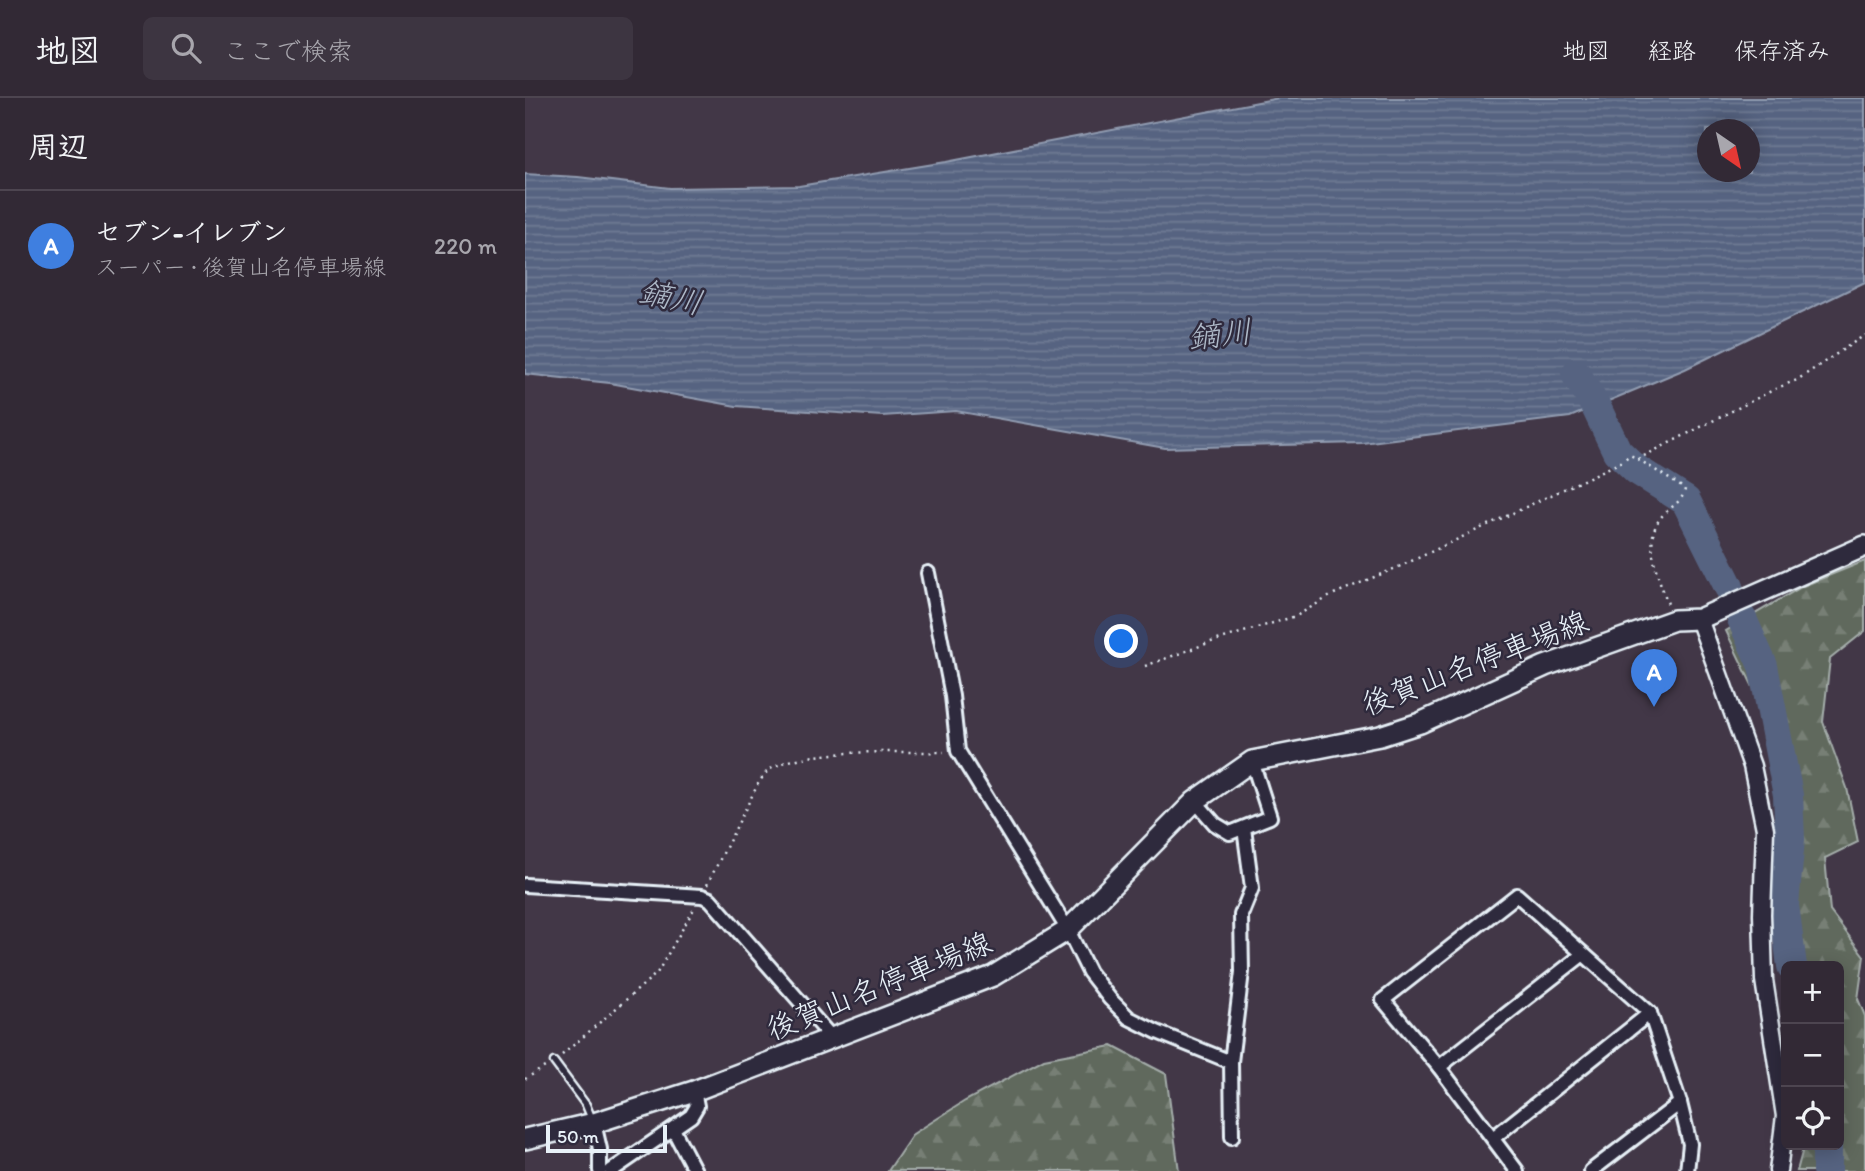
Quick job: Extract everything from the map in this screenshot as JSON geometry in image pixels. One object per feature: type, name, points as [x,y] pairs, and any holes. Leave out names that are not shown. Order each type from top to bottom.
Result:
[{"type":"main road","name":"後賀山名停車場線","points":[[525,1139],[594,1123],[694,1091],[993,976],[1068,930],[1195,801],[1252,761],[1380,736],[1410,726],[1545,666],[1674,620],[1699,619],[1865,546]]},
{"type":"street","points":[[928,573],[951,696],[958,751],[1068,930],[1089,972],[1129,1018],[1231,1062]]},
{"type":"street","points":[[1699,619],[1752,766],[1765,829],[1762,914],[1764,980],[1785,1116],[1778,1171]]},
{"type":"street","points":[[1195,801],[1215,824],[1230,834],[1270,817],[1252,761]]},
{"type":"street","points":[[1232,1137],[1231,1062],[1243,972],[1241,915],[1252,888],[1244,828]]},
{"type":"street","points":[[525,885],[702,896],[710,899],[832,1038]]},
{"type":"street","points":[[1517,1171],[1439,1067],[1383,1000],[1517,895],[1650,1013],[1690,1144],[1687,1171]]},
{"type":"street","points":[[1439,1067],[1582,955]]},
{"type":"street","points":[[1493,1138],[1650,1013]]},
{"type":"street","points":[[611,1171],[691,1116],[697,1106],[694,1091]]},
{"type":"street","points":[[1591,1171],[1679,1103]]},
{"type":"street","points":[[594,1123],[600,1149],[600,1171]]},
{"type":"street","points":[[673,1129],[695,1171]]},
{"type":"lane","points":[[554,1062],[586,1105],[594,1123]]},
{"type":"path","points":[[1638,460],[1777,387],[1797,380],[1865,335]]},
{"type":"path","points":[[1145,666],[1296,616],[1333,594],[1403,565],[1621,462],[1630,455],[1685,489],[1679,502],[1661,516],[1653,542],[1658,581],[1674,620]]},
{"type":"path","points":[[525,1079],[554,1062],[657,973],[702,896],[758,784],[767,772],[781,764],[802,758],[829,755],[958,751]]},
{"type":"green space","points":[[1865,561],[1865,631],[1830,659],[1823,722],[1847,788],[1858,842],[1825,858],[1830,911],[1864,956],[1858,999],[1865,1016],[1865,1171],[1797,1171],[1803,1150],[1844,1150],[1844,961],[1802,961],[1792,879],[1764,710],[1726,631],[1803,586]]},
{"type":"green space","points":[[1112,1046],[1166,1074],[1179,1171],[888,1171],[913,1134],[965,1101],[1044,1059]]},
{"type":"water","name":"鏑川","points":[[1279,98],[1865,98],[1865,282],[1685,369],[1570,417],[1362,443],[1165,448],[956,411],[882,416],[736,406],[610,383],[525,374],[525,174],[578,177],[670,188],[799,186],[946,162]]},
{"type":"waterway","points":[[1576,374],[1596,407],[1617,451],[1637,470],[1686,501],[1729,587]]},
{"type":"waterway","points":[[1742,619],[1763,666],[1788,795],[1790,839],[1784,905],[1791,961]]},
{"type":"waterway","points":[[1827,1150],[1827,1171]]},
{"type":"place","name":"セブン-イレブン","points":[[1654,707]]}]
